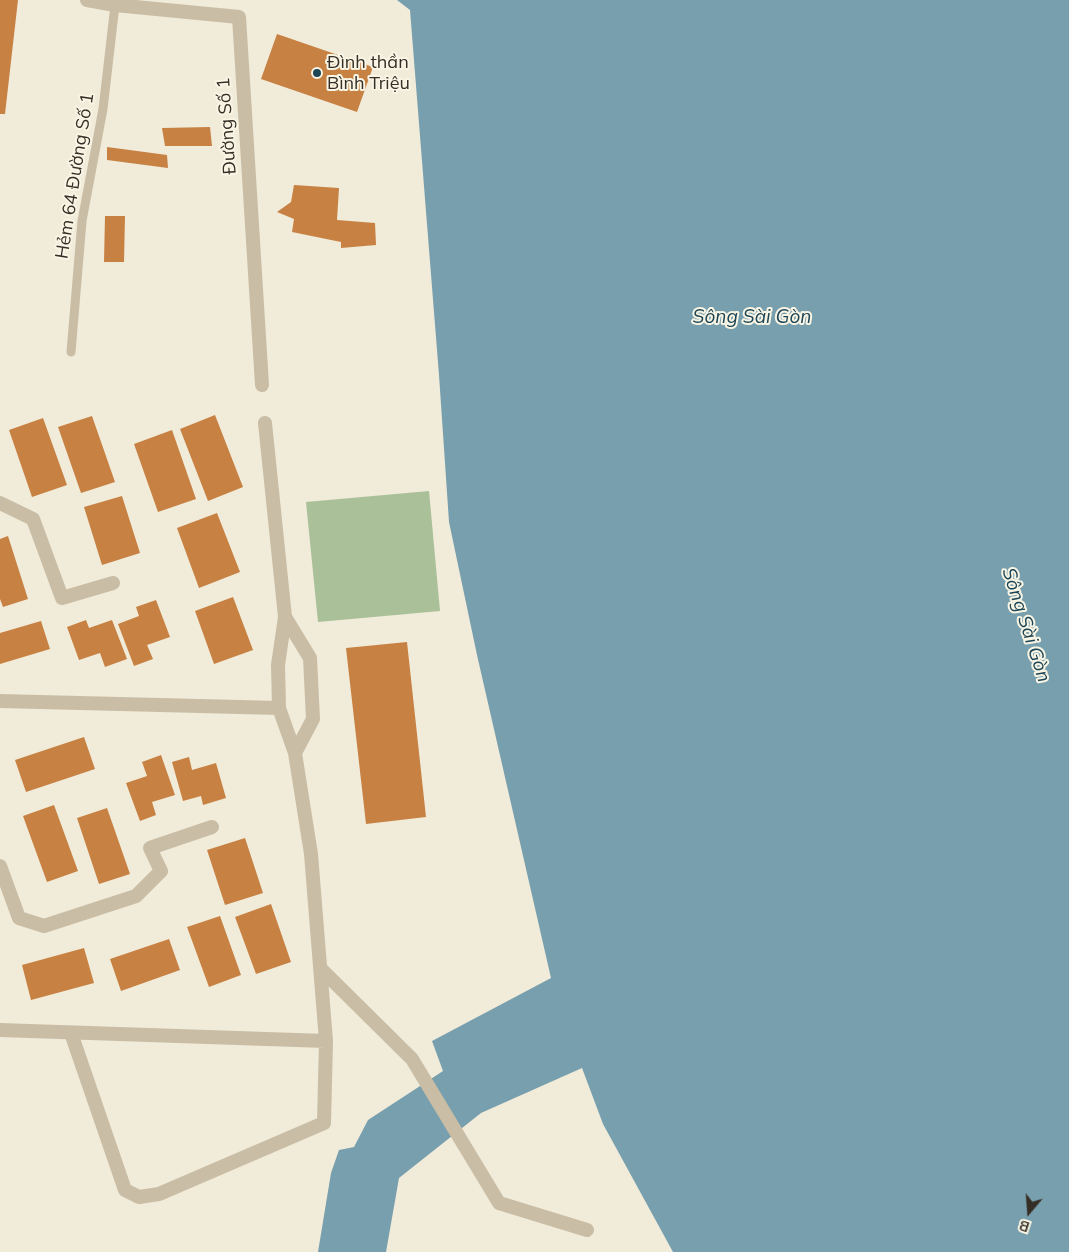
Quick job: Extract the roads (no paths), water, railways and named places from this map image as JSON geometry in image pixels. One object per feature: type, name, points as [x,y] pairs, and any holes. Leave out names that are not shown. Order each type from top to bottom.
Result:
[{"type":"street","name":"Đường Số 1","points":[[87,0],[115,5],[239,17],[262,385]]},
{"type":"street","points":[[71,1033],[125,1190],[139,1197],[159,1194],[324,1123],[326,1041],[311,854],[295,753],[279,708],[278,665],[286,617],[265,423]]},
{"type":"street","points":[[0,503],[33,519],[62,598],[113,583]]},
{"type":"street","points":[[286,617],[310,658],[313,719],[295,753]]},
{"type":"street","points":[[0,701],[279,708]]},
{"type":"street","points":[[0,866],[19,918],[44,926],[136,896],[161,871],[150,848],[212,827]]},
{"type":"street","points":[[321,969],[412,1059],[499,1203],[587,1230]]},
{"type":"street","points":[[0,1030],[326,1041]]},
{"type":"lane","name":"Hẻm 64 Đường Số 1","points":[[71,352],[82,222],[102,109],[115,5]]},
{"type":"water","name":"Sông Sài Gòn","points":[[397,0],[1069,0],[1069,1252],[673,1252],[603,1124],[582,1068],[481,1113],[399,1178],[386,1252],[318,1252],[331,1173],[339,1150],[354,1147],[368,1120],[443,1071],[432,1041],[551,978],[477,655],[449,522],[410,10]]},
{"type":"place","name":"Đình thần Bình Triệu","points":[[317,73]]}]
